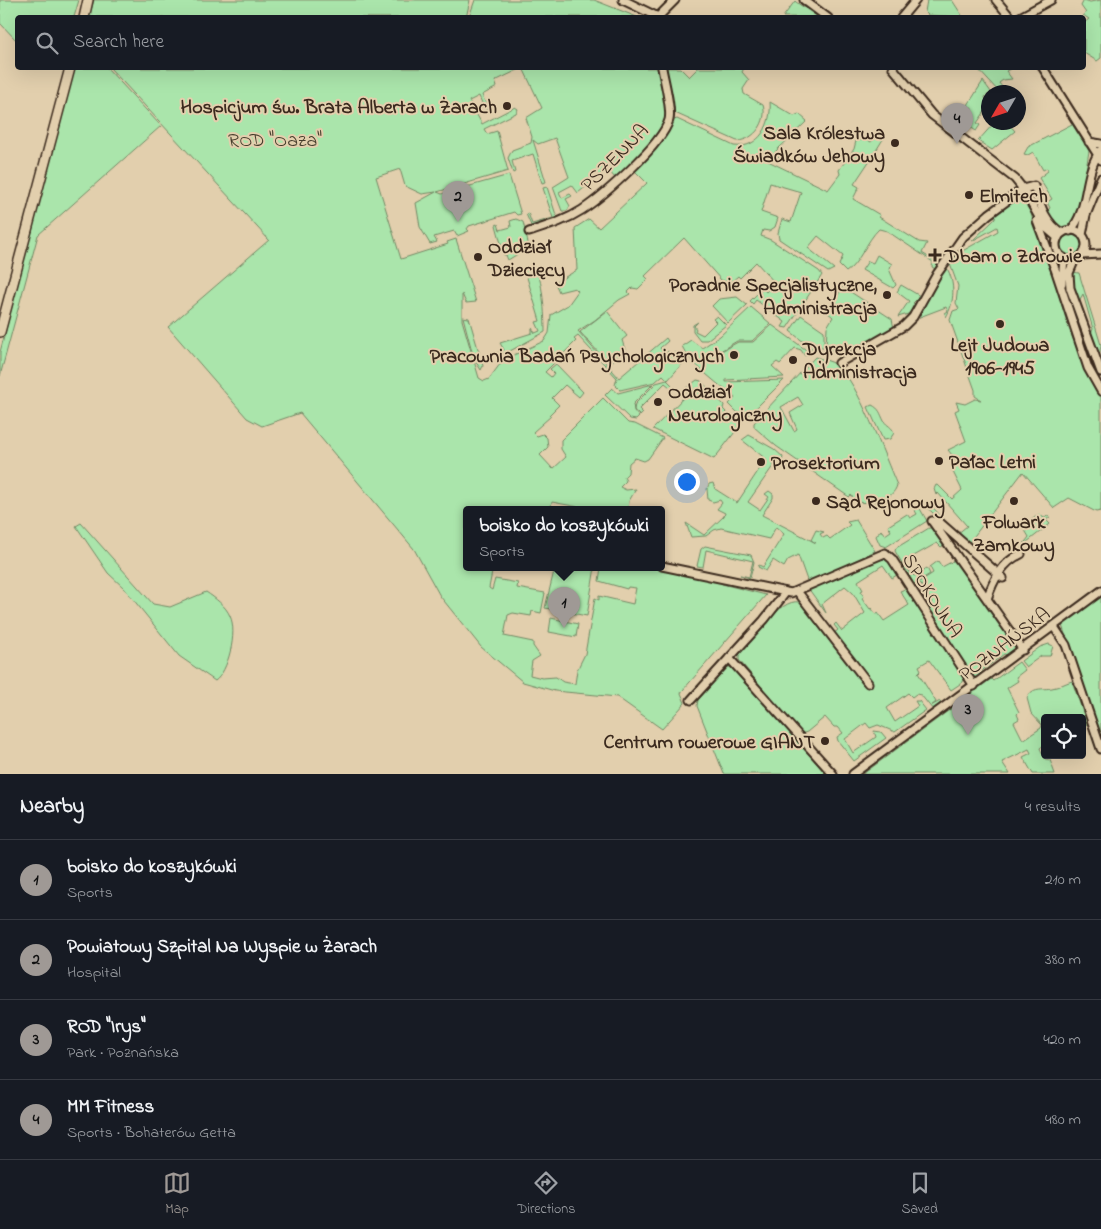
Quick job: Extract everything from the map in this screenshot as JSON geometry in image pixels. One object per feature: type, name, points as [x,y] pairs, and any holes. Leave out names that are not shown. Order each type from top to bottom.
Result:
[{"type":"main road","points":[[85,15],[88,0]]},
{"type":"main road","points":[[0,332],[69,70]]},
{"type":"street","points":[[623,0],[654,15]]},
{"type":"street","points":[[660,15],[675,0]]},
{"type":"street","points":[[804,0],[824,15]]},
{"type":"street","points":[[904,15],[916,0]]},
{"type":"street","points":[[996,0],[1008,15]]},
{"type":"street","points":[[1024,15],[1052,0]]},
{"type":"street","name":"PSZENNA","points":[[529,232],[560,222],[582,211],[620,179],[651,148],[666,128],[670,117],[662,70]]},
{"type":"street","points":[[895,70],[932,115],[1008,173],[1023,189],[1056,269],[1062,294],[1088,368],[1101,391]]},
{"type":"street","points":[[1045,70],[1089,142],[1100,155],[1090,171],[1082,213],[1070,231],[1060,236],[1057,247],[1064,258],[1062,294]]},
{"type":"street","points":[[1089,142],[1101,144]]},
{"type":"street","points":[[1097,254],[1086,245],[1082,235],[1086,215],[1101,178]]},
{"type":"street","points":[[840,364],[904,326],[913,318],[937,274],[963,237],[989,214],[1023,189],[1034,186],[1048,220],[1060,236]]},
{"type":"street","points":[[1033,210],[1044,226],[1060,236]]},
{"type":"street","points":[[1070,231],[1082,235]]},
{"type":"street","points":[[1082,255],[1086,245]]},
{"type":"street","points":[[1064,258],[1075,259],[1082,255],[1097,254]]},
{"type":"street","points":[[1075,259],[1069,273],[1070,288],[1101,372]]},
{"type":"street","points":[[1001,576],[938,521],[932,522],[1023,650]]},
{"type":"street","name":"SPOKOJNA","points":[[797,591],[881,553],[886,553],[974,686]]},
{"type":"street","points":[[987,599],[1013,557],[1020,554]]},
{"type":"street","points":[[665,567],[786,592],[797,591],[868,683]]},
{"type":"street","name":"POZNAŃSKA","points":[[853,774],[1101,591]]},
{"type":"street","points":[[691,700],[786,592]]},
{"type":"street","points":[[1054,626],[1066,645],[1101,749]]},
{"type":"street","points":[[729,658],[833,774]]},
{"type":"green space","points":[[0,0],[79,0],[75,15],[15,15],[15,39],[0,23]]},
{"type":"green space","points":[[94,0],[470,0],[467,15],[90,15]]},
{"type":"green space","points":[[475,0],[594,0],[632,15],[470,15]]},
{"type":"green space","points":[[927,0],[952,0],[962,15],[928,15],[925,12]]},
{"type":"green space","points":[[1084,0],[1090,2],[1101,0],[1101,58],[1097,61],[1086,54],[1086,21],[1089,19],[1086,15],[1083,15],[1086,13],[1081,6]]},
{"type":"green space","points":[[795,1],[815,15],[784,15]]},
{"type":"green space","points":[[74,70],[109,70],[161,126],[38,235],[0,376],[0,352]]},
{"type":"green space","name":"ROD \"Oaza\"","points":[[112,70],[518,70],[495,81],[497,87],[482,95],[485,102],[491,102],[492,107],[485,110],[479,96],[469,101],[482,124],[515,107],[518,109],[516,113],[484,129],[487,134],[497,131],[508,171],[437,192],[442,194],[509,175],[521,214],[517,215],[514,212],[469,226],[467,229],[469,231],[457,236],[454,231],[434,237],[437,242],[430,244],[420,227],[416,203],[436,192],[422,194],[405,186],[400,169],[376,177],[401,259],[448,244],[447,242],[456,239],[476,302],[466,303],[462,294],[462,320],[479,378],[484,381],[489,379],[503,360],[544,341],[549,333],[551,315],[568,305],[578,291],[575,288],[559,292],[555,283],[577,270],[575,228],[589,219],[599,228],[647,183],[633,169],[674,120],[677,119],[734,146],[743,146],[757,139],[762,133],[769,118],[770,102],[794,116],[799,114],[807,121],[775,152],[779,157],[768,161],[828,190],[840,174],[839,170],[854,149],[856,141],[866,139],[871,142],[880,132],[885,136],[872,157],[868,159],[870,160],[854,184],[859,187],[853,199],[919,242],[927,243],[922,253],[938,263],[935,269],[932,267],[933,262],[887,231],[879,229],[855,263],[846,272],[839,265],[843,256],[818,236],[808,248],[834,269],[828,272],[779,239],[778,233],[782,219],[791,222],[801,192],[770,183],[761,212],[778,218],[775,227],[769,231],[763,230],[761,236],[771,240],[819,271],[822,275],[787,328],[782,327],[785,322],[756,300],[753,304],[750,301],[763,288],[766,292],[775,283],[756,262],[740,278],[738,276],[730,283],[721,280],[684,238],[645,276],[648,279],[638,289],[632,288],[628,292],[630,294],[578,331],[619,378],[666,338],[668,341],[660,348],[665,354],[668,351],[672,355],[675,352],[682,364],[668,380],[663,375],[655,382],[620,390],[615,385],[617,378],[578,336],[574,339],[576,341],[545,372],[551,377],[554,373],[550,369],[556,364],[583,392],[579,397],[565,385],[552,398],[559,405],[549,415],[551,416],[533,432],[537,436],[543,434],[547,438],[548,447],[540,455],[553,469],[566,457],[561,449],[561,440],[603,398],[628,423],[635,424],[663,438],[648,459],[644,461],[635,458],[629,463],[628,473],[624,477],[626,481],[620,487],[626,490],[636,489],[628,506],[573,506],[552,502],[551,506],[463,506],[463,571],[492,571],[489,588],[492,590],[495,579],[518,583],[517,588],[545,593],[541,613],[532,611],[531,616],[513,613],[508,615],[504,636],[533,642],[533,646],[540,656],[532,661],[530,675],[542,678],[556,677],[563,682],[575,684],[577,670],[585,654],[595,598],[599,600],[599,596],[633,604],[636,588],[628,587],[627,589],[599,581],[600,571],[665,570],[724,582],[722,584],[766,595],[683,690],[681,693],[685,703],[662,729],[617,697],[555,691],[523,682],[481,647],[440,596],[414,549],[300,413],[262,426],[247,418],[168,327],[269,240]]},
{"type":"green space","points":[[524,70],[658,70],[664,92],[666,117],[660,133],[653,142],[616,179],[607,169],[578,193],[572,185],[559,192],[562,198],[570,194],[572,196],[566,199],[570,206],[567,211],[562,211],[553,187],[569,177],[555,138],[538,144],[533,140],[546,182],[542,183],[533,154],[512,161],[515,172],[513,173],[508,158],[512,150],[531,143],[532,137],[526,118],[542,108]]},
{"type":"green space","points":[[666,70],[682,70],[689,77],[696,70],[743,70],[742,72],[749,80],[743,89],[744,94],[763,105],[764,117],[759,129],[749,137],[737,141],[672,111]]},
{"type":"green space","points":[[979,70],[1008,70],[1006,71],[1012,79],[1003,80],[999,83],[1001,85],[993,85]]},
{"type":"green space","points":[[983,81],[986,85],[981,85],[981,117],[977,123],[980,125],[976,131],[963,122],[972,109],[968,105]]},
{"type":"green space","points":[[1072,124],[1089,151],[1084,182],[1086,183],[1081,208],[1071,226],[1062,230],[1057,228],[1046,212],[1050,208],[1047,202],[1052,199],[1039,178],[1048,171],[1047,168],[1043,170],[1033,152],[1028,155],[1024,154],[1028,147]]},
{"type":"green space","points":[[988,130],[1015,131],[992,150],[978,141]]},
{"type":"green space","points":[[547,187],[557,218],[532,228],[526,214],[528,213],[532,224],[553,218],[543,188]]},
{"type":"green space","points":[[1017,196],[1027,201],[1045,259],[1050,265],[1068,326],[1085,370],[1101,396],[1101,511],[1096,512],[1069,498],[1054,508],[1023,472],[968,544],[924,505],[928,502],[957,534],[967,526],[938,493],[936,495],[934,489],[936,485],[939,486],[952,499],[962,490],[952,470],[957,461],[948,450],[966,441],[955,411],[959,409],[956,402],[965,404],[975,399],[981,400],[975,396],[975,390],[950,320],[953,311],[959,309],[956,303],[958,286],[950,264],[957,254],[998,231],[997,227],[972,241],[995,219],[996,213]]},
{"type":"green space","points":[[516,219],[523,222],[529,247],[508,260],[506,255],[504,255],[496,225],[498,224],[500,230],[511,227],[510,221]]},
{"type":"green space","points":[[1071,235],[1081,242],[1082,246],[1075,256],[1071,257],[1061,250],[1060,246],[1067,236]]},
{"type":"green space","points":[[877,255],[892,264],[889,269],[896,285],[893,288],[862,270],[868,261],[873,263]]},
{"type":"green space","points":[[534,267],[540,278],[545,332],[499,357],[497,353],[504,350],[500,343],[532,333],[532,328],[535,333],[540,331],[536,322],[540,321],[526,274],[522,273],[525,269]]},
{"type":"green space","points":[[947,268],[953,292],[951,305],[946,317],[945,313],[948,311],[946,307],[917,318],[943,269]]},
{"type":"green space","points":[[1071,272],[1079,273],[1101,345],[1099,359],[1090,336],[1093,329],[1083,294],[1079,301],[1071,281]]},
{"type":"green space","points":[[901,285],[920,296],[913,303],[916,305],[908,314],[898,317],[909,301],[897,292]]},
{"type":"green space","points":[[843,287],[892,319],[894,329],[863,348],[859,346],[846,352],[844,358],[840,360],[833,351],[826,348],[827,327],[833,317],[827,312]]},
{"type":"green space","points":[[737,297],[747,305],[728,323],[712,306],[719,299]]},
{"type":"green space","points":[[751,307],[771,324],[752,341],[737,341],[712,356],[738,342],[753,342],[772,325],[809,352],[805,356],[801,350],[795,348],[780,364],[777,362],[772,366],[784,377],[726,380],[726,382],[784,380],[750,414],[742,417],[729,404],[735,398],[698,367],[682,346],[691,340],[702,348],[720,336]]},
{"type":"green space","points":[[607,311],[627,336],[622,340],[625,350],[609,364],[580,332]]},
{"type":"green space","points":[[801,315],[824,331],[824,347],[819,347],[815,351],[790,331]]},
{"type":"green space","points":[[717,316],[726,325],[707,340],[700,340],[693,331],[693,325],[698,322],[694,326],[695,331],[703,335],[716,322],[713,319]]},
{"type":"green space","points":[[463,317],[469,318],[483,366],[481,370],[474,359]]},
{"type":"green space","points":[[815,357],[835,364],[845,373],[862,402],[897,485],[895,490],[886,498],[874,502],[856,502],[851,495],[849,497],[776,446],[754,427],[754,423]],"holes":[[[798,397],[803,405],[790,413],[797,429],[794,431],[781,407]]]},
{"type":"green space","points":[[667,380],[672,385],[670,387],[665,383],[639,409],[643,413],[640,416],[634,410],[635,404],[656,383]]},
{"type":"green space","points":[[697,380],[701,381],[724,405],[723,409],[730,416],[733,415],[742,423],[714,459],[653,429],[688,393],[685,389]]},
{"type":"green space","points":[[653,384],[633,404],[634,411],[639,417],[636,420],[630,419],[605,395],[612,388],[618,393]]},
{"type":"green space","points":[[872,405],[891,427],[894,433],[890,439],[883,440],[868,407]]},
{"type":"green space","points":[[749,435],[774,449],[783,457],[782,461],[778,459],[748,502],[760,510],[769,497],[765,494],[769,491],[773,494],[773,498],[762,515],[816,543],[811,540],[816,530],[824,532],[820,534],[823,538],[827,536],[830,539],[850,525],[847,522],[856,520],[875,551],[808,583],[798,555],[788,560],[784,567],[773,560],[766,571],[758,567],[759,565],[763,567],[784,534],[776,527],[769,539],[721,528],[714,530],[706,536],[691,537],[686,523],[704,535],[724,516],[725,513],[717,509],[722,503],[720,500],[713,502],[708,500],[707,489],[709,484],[713,483],[715,489],[737,503],[766,459],[742,440]]},
{"type":"green space","points":[[919,507],[927,521],[886,547],[880,545],[876,536],[881,530],[885,535],[891,531],[888,526],[907,514],[910,518],[917,514],[914,509]]},
{"type":"green space","points":[[1039,514],[1044,518],[1049,515],[1050,517],[1046,520],[1050,524],[1022,546],[1029,537],[1023,527]]},
{"type":"green space","points":[[81,523],[153,604],[170,607],[206,592],[226,609],[232,623],[232,641],[228,661],[215,681],[179,656],[124,588],[108,573],[76,526]]},
{"type":"green space","points":[[929,528],[935,528],[946,544],[941,547],[937,543],[905,561],[908,570],[914,576],[927,568],[930,574],[914,584],[895,551],[896,548]]},
{"type":"green space","points":[[705,546],[751,555],[754,562],[750,578],[740,575],[749,577],[753,561],[706,550],[703,567],[697,566],[701,549]]},
{"type":"green space","points":[[881,559],[887,560],[897,575],[892,578],[883,565],[858,581],[863,590],[861,591],[864,597],[862,598],[870,609],[876,614],[878,613],[884,621],[909,605],[900,591],[905,589],[964,676],[963,682],[951,690],[929,660],[919,666],[921,670],[918,673],[936,702],[931,706],[940,701],[943,704],[933,710],[921,695],[916,694],[912,697],[908,693],[887,708],[895,722],[918,706],[915,701],[919,701],[926,710],[895,732],[878,725],[870,728],[866,723],[845,739],[853,753],[876,737],[874,731],[881,732],[886,738],[854,761],[838,741],[837,737],[843,733],[825,717],[807,732],[801,734],[739,660],[739,654],[767,621],[783,606],[799,602],[863,685],[869,680],[834,633],[838,630],[834,625],[836,623],[842,631],[865,613],[853,593],[845,586],[822,604],[826,613],[808,588]]},
{"type":"green space","points":[[957,559],[964,569],[963,574],[968,572],[1018,644],[1014,647],[1017,651],[1010,656],[1004,654],[979,673],[983,676],[977,678],[970,674],[928,606],[932,602],[919,582],[933,573],[930,567],[938,561],[942,567]]},
{"type":"green space","points":[[554,571],[594,571],[587,616],[545,608]]},
{"type":"green space","points":[[1101,591],[1101,744],[1061,622]]},
{"type":"green space","points":[[551,618],[578,624],[576,637],[549,632]]},
{"type":"green space","points":[[1049,644],[1053,646],[1050,656],[1041,656],[1026,667],[1021,661],[1040,647]]},
{"type":"green space","points":[[1019,662],[1025,670],[1016,677],[1018,681],[1007,688],[1019,712],[1017,714],[1019,719],[1014,722],[1023,740],[1041,728],[1041,759],[1050,760],[1055,774],[1033,774],[1023,757],[1031,753],[1029,749],[1002,762],[1010,774],[863,774],[991,679],[993,681]]},
{"type":"green space","points":[[728,667],[731,667],[826,774],[724,774],[697,706],[698,700]]},
{"type":"green space","points":[[1072,681],[1084,714],[1041,714],[1041,724],[1031,713],[1027,698],[1029,694],[1038,689],[1055,687]]},
{"type":"place","name":"Hospicjum św. Brata Alberta w Żarach","points":[[507,106]]},
{"type":"place","name":"Sala Królestwa Świadków Jehowy","points":[[895,143]]},
{"type":"place","name":"MM Fitness","points":[[957,144]]},
{"type":"place","name":"Elmitech","points":[[969,195]]},
{"type":"place","name":"Powiatowy Szpital Na Wyspie w Żarach","points":[[458,222]]},
{"type":"place","name":"Dbam o Zdrowie","points":[[935,255]]},
{"type":"place","name":"Oddział Dziecięcy","points":[[478,257]]},
{"type":"place","name":"Poradnie Specjalistyczne, Administracja","points":[[887,295]]},
{"type":"place","name":"Lejt Judowa 1906-1945","points":[[1000,324]]},
{"type":"place","name":"Pracownia Badań Psychologicznych","points":[[734,355]]},
{"type":"place","name":"Dyrekcja Administracja","points":[[793,360]]},
{"type":"place","name":"Oddział Neurologiczny","points":[[658,402]]},
{"type":"place","name":"Pałac Letni","points":[[939,461]]},
{"type":"place","name":"Prosektorium","points":[[761,462]]},
{"type":"place","name":"Sąd Rejonowy","points":[[816,501]]},
{"type":"place","name":"Folwark Zamkowy","points":[[1014,501]]},
{"type":"place","name":"boisko do koszykówki","points":[[564,628]]},
{"type":"place","name":"ROD \"Irys\"","points":[[968,735]]},
{"type":"place","name":"Centrum rowerowe GIANT","points":[[825,741]]}]
